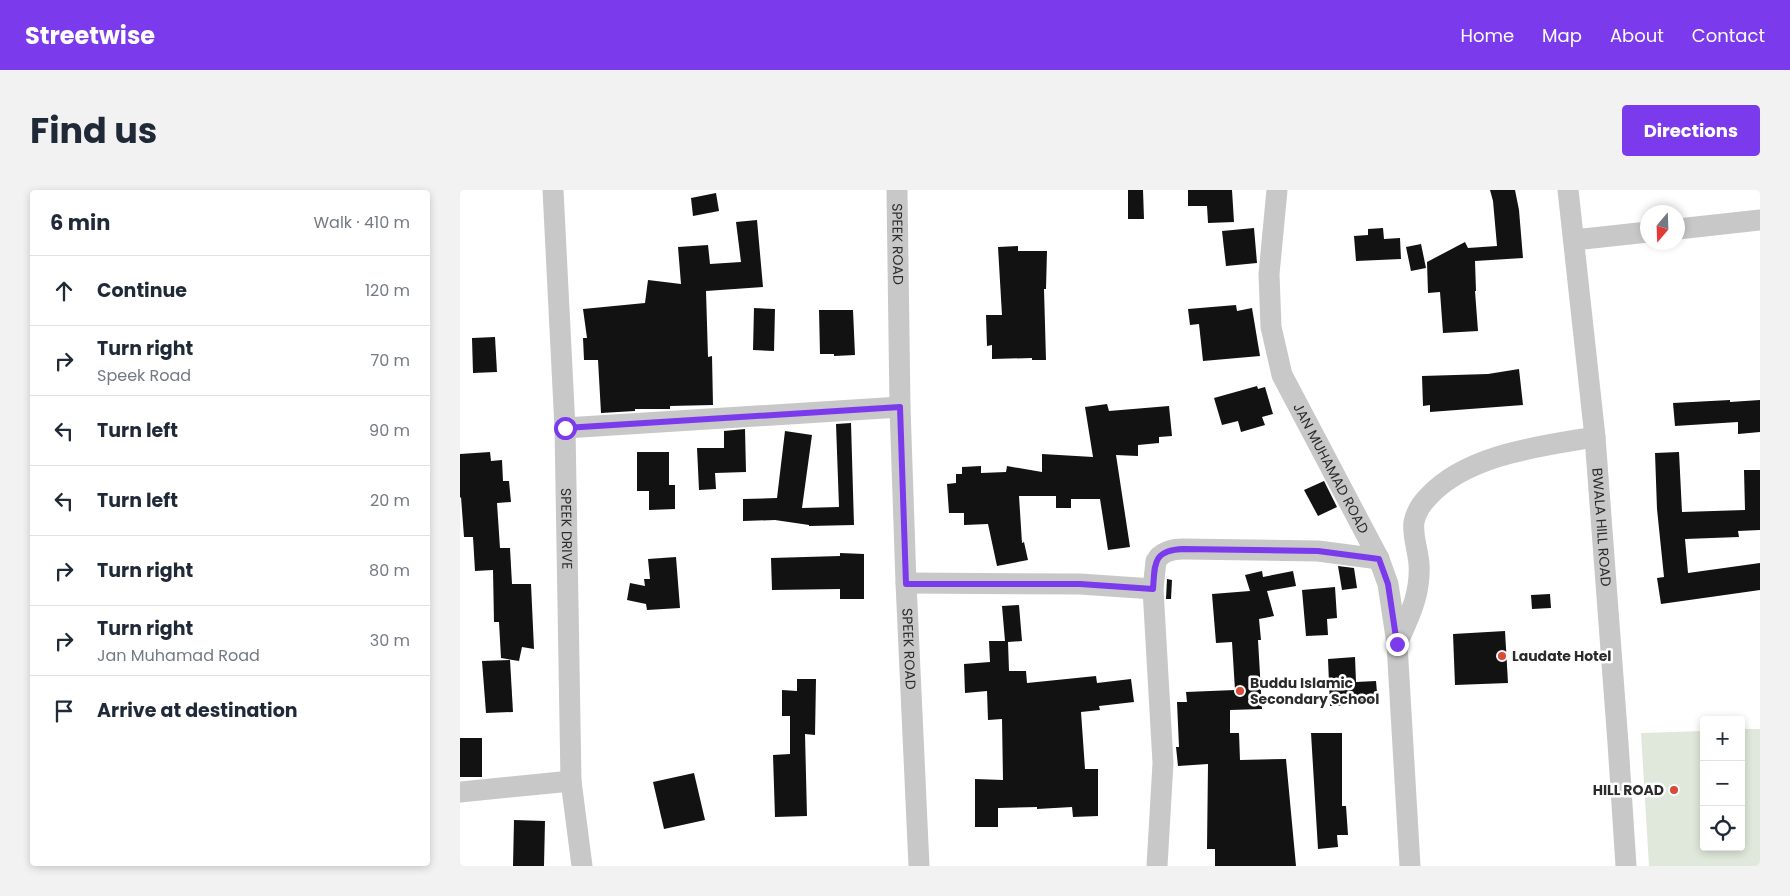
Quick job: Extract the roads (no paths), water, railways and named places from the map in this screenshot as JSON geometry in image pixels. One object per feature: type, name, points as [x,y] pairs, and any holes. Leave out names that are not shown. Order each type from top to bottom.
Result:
[{"type":"street","name":"SPEEK DRIVE","points":[[553,190],[565,428],[571,781],[582,866]]},
{"type":"street","name":"SPEEK ROAD","points":[[897,190],[900,407],[919,866]]},
{"type":"street","name":"JAN MUHAMAD ROAD","points":[[1277,190],[1269,274],[1271,327],[1282,376],[1379,559],[1388,584],[1397,644],[1410,866]]},
{"type":"street","name":"BWALA HILL ROAD","points":[[1568,190],[1596,437],[1626,866]]},
{"type":"street","points":[[1685,228],[1760,220]]},
{"type":"street","points":[[1574,240],[1640,233]]},
{"type":"street","points":[[565,428],[900,407]]},
{"type":"street","points":[[1397,644],[1415,602],[1418,587],[1419,560],[1414,524],[1416,515],[1422,504],[1436,489],[1467,468],[1523,449],[1596,437]]},
{"type":"street","points":[[1157,866],[1163,763],[1153,589],[1158,558],[1166,552],[1178,549],[1318,551],[1379,559]]},
{"type":"street","points":[[906,584],[1080,584],[1153,589]]},
{"type":"street","points":[[460,792],[571,781]]},
{"type":"place","name":"Laudate Hotel","points":[[1502,656]]},
{"type":"place","name":"Buddu Islamic Secondary School","points":[[1240,691]]},
{"type":"place","name":"HILL ROAD","points":[[1674,790]]}]
